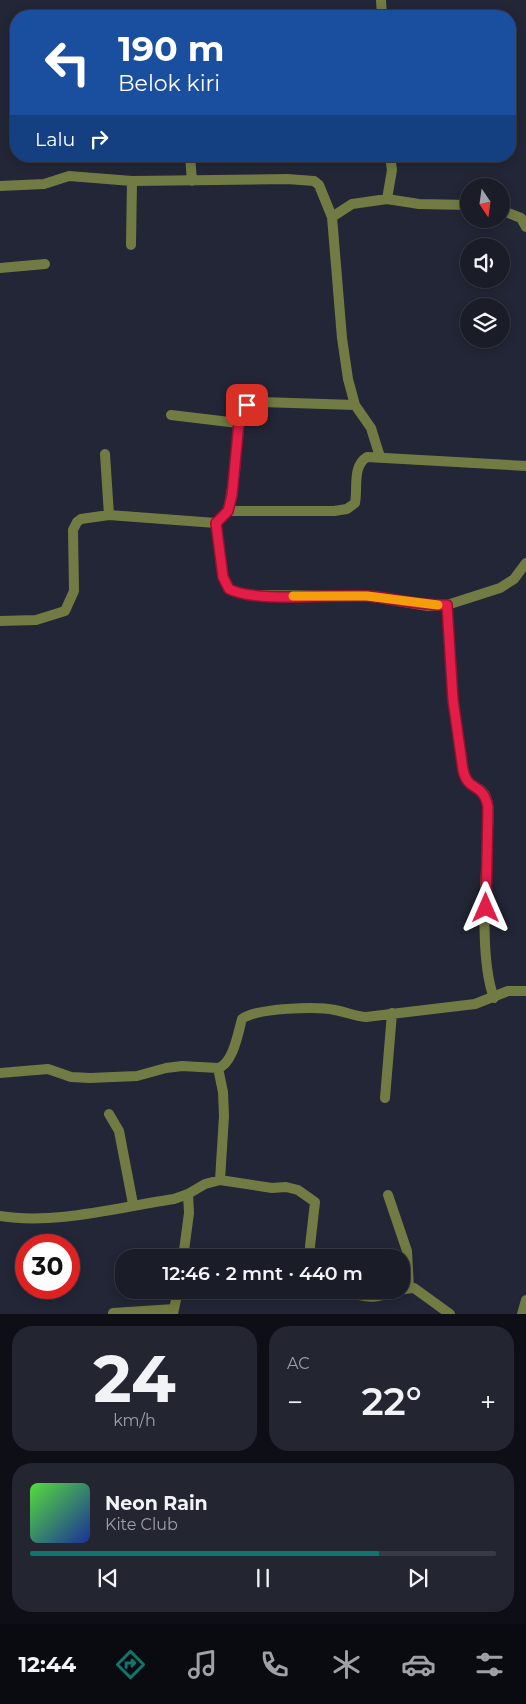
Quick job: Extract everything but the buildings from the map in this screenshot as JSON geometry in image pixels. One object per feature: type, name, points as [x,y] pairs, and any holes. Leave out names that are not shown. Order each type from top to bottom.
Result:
[{"type":"street","points":[[190,162],[192,181]]},
{"type":"street","points":[[387,199],[392,170],[391,162]]},
{"type":"street","points":[[0,186],[44,184],[69,176],[132,181],[287,178],[314,181],[319,185],[332,217],[342,338],[348,379],[355,405],[371,428],[380,457]]},
{"type":"street","points":[[130,245],[132,181]]},
{"type":"street","points":[[332,217],[352,204],[387,199],[419,204],[460,205]]},
{"type":"street","points":[[510,214],[521,218],[526,227]]},
{"type":"street","points":[[0,268],[45,264]]},
{"type":"street","points":[[0,621],[36,620],[66,611],[74,591],[73,530],[76,522],[81,519],[109,515],[216,523],[228,511],[235,472],[238,422],[243,407],[254,403],[355,405]]},
{"type":"street","points":[[171,415],[238,422]]},
{"type":"street","points":[[104,454],[109,515]]},
{"type":"street","points":[[228,511],[334,511],[347,509],[355,503],[358,469],[362,461],[368,457],[423,462],[526,466]]},
{"type":"street","points":[[216,523],[223,577],[229,589],[237,593],[367,596],[428,606],[447,605],[500,588],[514,579],[526,563]]},
{"type":"street","points":[[447,605],[453,700],[465,781],[469,785],[481,789],[486,795],[488,807],[486,975],[494,998]]},
{"type":"street","points":[[0,1073],[48,1069],[71,1077],[85,1078],[137,1076],[166,1068],[182,1066],[218,1068],[222,1067],[228,1059],[242,1019],[247,1015],[310,1009],[336,1010],[351,1016],[366,1017],[475,1004],[508,991],[526,991]]},
{"type":"street","points":[[385,1098],[392,1013]]},
{"type":"street","points":[[218,1068],[223,1092],[224,1116],[220,1180]]},
{"type":"street","points":[[109,1114],[119,1131],[133,1204]]},
{"type":"street","points":[[0,1216],[15,1218],[73,1216],[188,1194],[205,1184],[220,1180],[272,1188],[286,1187],[308,1195],[315,1202],[310,1249]]},
{"type":"street","points":[[184,1249],[189,1214],[188,1194]]},
{"type":"street","points":[[388,1195],[405,1249]]},
{"type":"street","points":[[410,1288],[421,1291],[450,1314]]},
{"type":"street","points":[[113,1313],[174,1312],[176,1299]]},
{"type":"street","points":[[522,1314],[526,1300]]},
{"type":"slow traffic","points":[[293,596],[367,596],[428,606],[438,605]]},
{"type":"route","points":[[247,405],[240,412],[238,422],[237,456],[228,511],[216,523],[223,577],[229,589],[248,595],[367,596],[428,606],[447,605],[453,700],[465,781],[469,785],[481,789],[486,795],[488,807],[486,908]]}]
